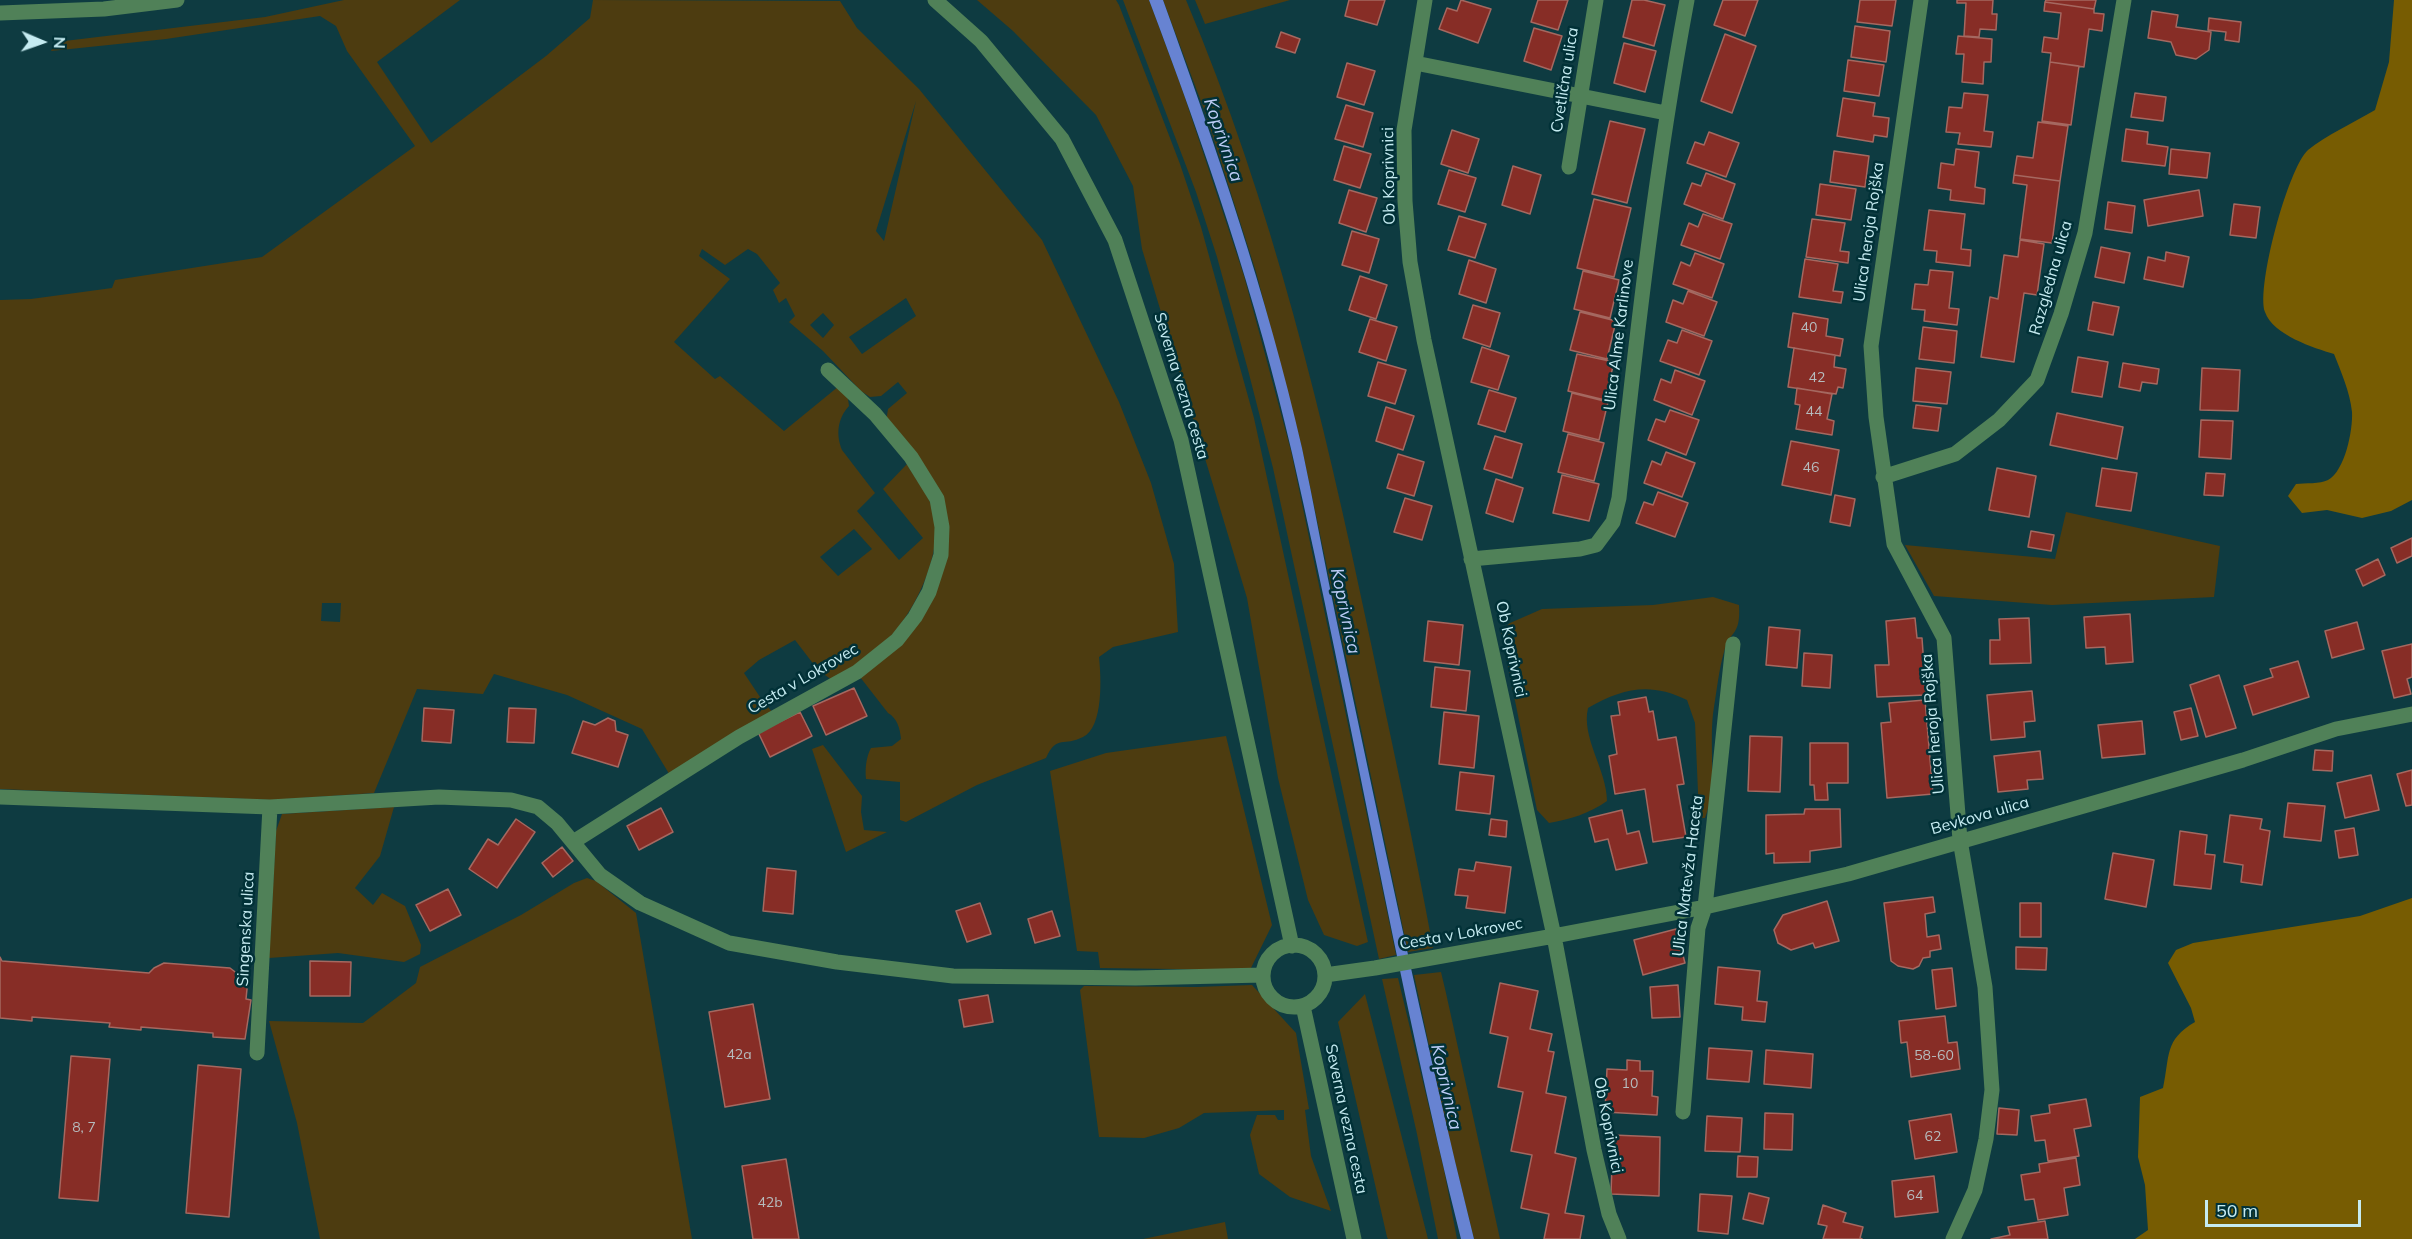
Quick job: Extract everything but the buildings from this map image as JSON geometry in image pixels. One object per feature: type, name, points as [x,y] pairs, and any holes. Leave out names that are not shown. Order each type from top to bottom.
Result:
[{"type":"street","points":[[0,13],[104,9],[177,0]]},
{"type":"street","name":"Severna vezna cesta","points":[[935,0],[981,41],[1062,139],[1115,240],[1181,440],[1292,946]]},
{"type":"street","name":"Ob Koprivnici","points":[[1425,0],[1404,130],[1405,201],[1410,262],[1424,340],[1554,936],[1594,1150],[1609,1214],[1619,1239]]},
{"type":"street","name":"Cvetlična ulica","points":[[1569,167],[1596,0]]},
{"type":"street","name":"Ulica Alme Karlinove","points":[[1471,559],[1596,545],[1613,522],[1619,498],[1636,339],[1666,113],[1687,0]]},
{"type":"street","name":"Ulica heroja Rojška","points":[[1921,0],[1870,346],[1883,477],[1894,544],[1944,638],[1960,840],[1985,987],[1992,1090],[1986,1139],[1975,1190],[1953,1239]]},
{"type":"street","name":"Razgledna ulica","points":[[1883,477],[1955,454],[1999,420],[2037,380],[2061,314],[2085,233],[2124,0]]},
{"type":"street","points":[[1415,63],[1666,113]]},
{"type":"street","name":"Cesta v Lokrovec","points":[[573,842],[739,737],[857,672],[897,640],[915,617],[929,592],[941,555],[942,527],[936,499],[911,457],[875,414],[828,370]]},
{"type":"street","name":"Ulica Matevža Haceta","points":[[1683,1112],[1698,928],[1705,907],[1733,644]]},
{"type":"street","name":"Bevkova ulica","points":[[1554,936],[1705,907],[1848,874],[2243,760],[2336,729],[2412,714]]},
{"type":"street","points":[[0,797],[270,807],[439,797],[512,800],[538,807],[557,823],[600,875],[640,903],[729,943],[837,962],[953,976],[1136,978],[1263,975]]},
{"type":"street","name":"Singenska ulica","points":[[257,1053],[270,807]]},
{"type":"street","name":"Cesta v Lokrovec","points":[[1325,975],[1554,936]]},
{"type":"street","points":[[1292,946],[1311,950],[1318,956],[1325,975],[1319,994],[1312,1002],[1303,1006],[1282,1005],[1274,999],[1267,991],[1263,975],[1268,961],[1274,954],[1282,948],[1292,946]]},
{"type":"street","name":"Severna vezna cesta","points":[[1303,1006],[1354,1239]]},
{"type":"shaded area","points":[[344,0],[460,0],[377,62],[431,143],[546,56],[590,18],[593,0],[840,1],[857,28],[919,89],[1042,240],[1119,402],[1151,483],[1174,564],[1178,632],[1113,647],[1099,657],[1098,712],[1095,723],[1083,737],[1058,743],[1046,758],[977,785],[906,822],[900,820],[900,782],[866,779],[867,759],[871,748],[892,746],[901,739],[899,727],[860,677],[913,625],[946,527],[886,422],[888,409],[907,393],[898,382],[881,396],[870,397],[861,391],[823,351],[789,322],[795,316],[786,298],[779,303],[773,290],[780,283],[757,254],[748,249],[725,265],[702,249],[699,256],[730,279],[674,342],[715,379],[720,376],[784,431],[839,386],[848,399],[849,406],[842,416],[838,433],[842,450],[875,493],[857,511],[899,560],[923,538],[883,489],[907,464],[931,504],[935,522],[935,541],[924,582],[903,621],[891,637],[873,653],[832,680],[818,670],[795,640],[759,660],[744,673],[774,714],[671,777],[642,729],[567,695],[494,674],[483,694],[417,689],[374,793],[272,800],[0,789],[0,300],[31,299],[112,288],[115,280],[262,257],[415,146],[347,51],[336,26],[320,16],[166,39],[51,51],[56,42],[265,17]],"holes":[[[916,101],[884,241],[876,231]],[[906,298],[916,316],[862,354],[849,337]],[[823,313],[834,325],[823,338],[810,325]],[[854,529],[872,549],[838,576],[820,557]],[[322,603],[341,603],[340,622],[321,621]]]},
{"type":"shaded area","points":[[977,0],[1116,0],[1119,5],[1180,164],[1201,227],[1254,418],[1368,942],[1357,946],[1324,935],[1308,900],[1278,778],[1247,598],[1142,249],[1133,186],[1096,115],[1013,31]]},
{"type":"shaded area","points":[[1123,0],[1149,0],[1182,89],[1244,276],[1291,451],[1396,955],[1379,959],[1273,468],[1217,257],[1196,192]]},
{"type":"shaded area","points":[[1163,0],[1186,0],[1245,154],[1293,312],[1352,553],[1433,948],[1408,952],[1301,444],[1256,272],[1206,115]]},
{"type":"shaded area","points":[[1195,0],[1290,0],[1205,24]]},
{"type":"shaded area","points":[[2394,0],[2412,0],[2412,500],[2391,511],[2362,518],[2327,510],[2302,513],[2288,496],[2296,484],[2321,482],[2334,475],[2347,449],[2352,412],[2334,354],[2285,334],[2269,320],[2263,299],[2269,255],[2283,203],[2300,161],[2308,150],[2331,134],[2375,110],[2389,62]]},
{"type":"shaded area","points":[[2066,512],[2220,546],[2214,597],[2052,605],[1934,596],[1905,545],[2055,559]]},
{"type":"shaded area","points":[[1713,597],[1739,605],[1739,615],[1737,628],[1726,645],[1718,679],[1712,720],[1711,792],[1705,818],[1699,815],[1695,723],[1687,700],[1674,694],[1649,689],[1625,692],[1588,708],[1588,731],[1606,789],[1607,801],[1579,815],[1549,823],[1537,810],[1501,631],[1510,623],[1542,609],[1653,605]]},
{"type":"shaded area","points":[[1226,736],[1272,925],[1250,970],[1100,968],[1098,952],[1077,951],[1050,771],[1106,753]]},
{"type":"shaded area","points":[[823,745],[862,796],[861,812],[864,830],[887,832],[846,852],[812,749]]},
{"type":"shaded area","points":[[394,807],[380,856],[355,888],[373,905],[382,893],[405,906],[421,945],[420,954],[404,962],[338,953],[269,958],[276,831],[282,814]]},
{"type":"shaded area","points":[[587,878],[596,881],[636,913],[692,1239],[320,1239],[297,1123],[269,1021],[363,1023],[416,983],[420,967]]},
{"type":"shaded area","points":[[2412,898],[2412,1239],[2135,1239],[2148,1230],[2145,1185],[2138,1157],[2140,1097],[2163,1088],[2173,1042],[2178,1035],[2195,1022],[2191,1008],[2168,963],[2176,950],[2193,943],[2360,916]]},
{"type":"shaded area","points":[[1441,972],[1500,1239],[1474,1239],[1445,1121],[1414,975]]},
{"type":"shaded area","points":[[1398,978],[1444,1170],[1457,1239],[1438,1239],[1382,979]]},
{"type":"shaded area","points":[[1252,985],[1296,1033],[1309,1109],[1305,1110],[1311,1156],[1331,1211],[1290,1197],[1259,1174],[1250,1135],[1257,1115],[1275,1115],[1278,1120],[1284,1120],[1284,1110],[1204,1113],[1179,1128],[1144,1138],[1099,1137],[1080,990],[1084,986]]},
{"type":"shaded area","points":[[1365,994],[1428,1239],[1388,1239],[1387,1237],[1338,1022]]},
{"type":"shaded area","points":[[1225,1222],[1228,1239],[1143,1239]]},
{"type":"water","points":[[1149,0],[1163,0],[1183,55],[1257,278],[1288,391],[1302,448],[1402,929],[1474,1239],[1461,1239],[1438,1141],[1314,551],[1278,395],[1228,224]]},
{"type":"water label","name":"Koprivnica","points":[[1223,140]]},
{"type":"water label","name":"Koprivnica","points":[[1345,611]]},
{"type":"water label","name":"Koprivnica","points":[[1446,1087]]}]
